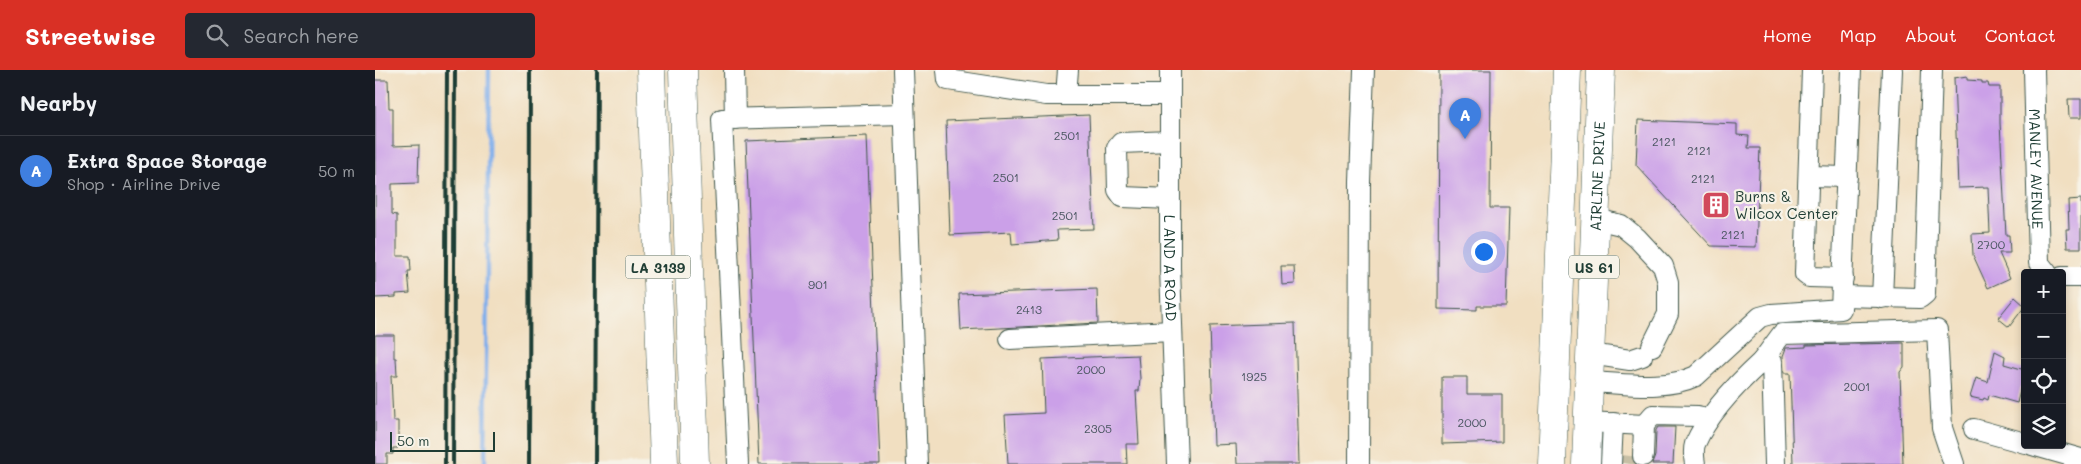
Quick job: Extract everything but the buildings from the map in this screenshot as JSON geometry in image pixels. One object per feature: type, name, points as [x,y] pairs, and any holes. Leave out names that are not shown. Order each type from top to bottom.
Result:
[{"type":"highway","name":"LA 3139","points":[[651,70],[664,464]]},
{"type":"highway","name":"LA 3139","points":[[683,70],[695,464]]},
{"type":"highway","name":"US 61","points":[[1552,464],[1567,70]]},
{"type":"highway","name":"AIRLINE DRIVE","points":[[1586,464],[1613,426],[1589,382],[1601,70]]},
{"type":"highway","points":[[1553,435],[1613,426]]},
{"type":"street","points":[[733,70],[735,119]]},
{"type":"street","points":[[903,70],[917,464]]},
{"type":"street","points":[[947,70],[948,80],[1046,95],[1169,96]]},
{"type":"street","points":[[1066,95],[1068,70]]},
{"type":"street","name":"L AND A ROAD","points":[[1170,70],[1172,331],[1177,464]]},
{"type":"street","points":[[1359,464],[1360,182],[1364,70]]},
{"type":"street","points":[[1812,70],[1805,274],[1809,277],[1881,298],[1920,298],[1925,294],[1932,70]]},
{"type":"street","points":[[1589,382],[1660,385],[1684,382],[1697,376],[1760,318],[1771,314],[1838,311],[1841,309],[1851,70]]},
{"type":"street","points":[[1881,298],[1892,70]]},
{"type":"street","name":"MANLEY AVENUE","points":[[2034,70],[2037,235],[2039,263],[2044,269]]},
{"type":"street","points":[[738,464],[722,119],[904,114]]},
{"type":"street","points":[[1170,141],[1121,142],[1117,148],[1118,190],[1123,197],[1170,199]]},
{"type":"street","points":[[1809,176],[1847,177]]},
{"type":"street","points":[[1591,354],[1630,360],[1647,352],[1668,314],[1668,282],[1663,266],[1637,238],[1621,225],[1596,219]]},
{"type":"street","points":[[2066,277],[2081,277]]},
{"type":"street","points":[[1695,464],[1694,446],[1719,407],[1731,391],[1762,361],[1782,334],[1937,330],[1942,428],[1954,464]]},
{"type":"street","points":[[1010,339],[1172,331]]},
{"type":"street","points":[[1762,361],[1772,360],[1775,464]]},
{"type":"street","points":[[1613,426],[1653,415],[1698,416]]},
{"type":"street","points":[[1613,426],[1637,456]]},
{"type":"street","points":[[1611,464],[1613,426]]},
{"type":"street","points":[[1975,429],[2021,442]]},
{"type":"street","points":[[2046,449],[2081,459]]},
{"type":"waterway","points":[[485,464],[489,70]]},
{"type":"tunnel","points":[[1629,464],[1630,456]]},
{"type":"railway","points":[[445,464],[447,70]]},
{"type":"railway","points":[[453,464],[455,70]]},
{"type":"railway","points":[[529,464],[530,70]]},
{"type":"railway","points":[[595,464],[597,70]]},
{"type":"place","name":"Extra Space Storage","points":[[1465,139]]},
{"type":"place","name":"Burns & Wilcox Center","points":[[1716,205]]}]
